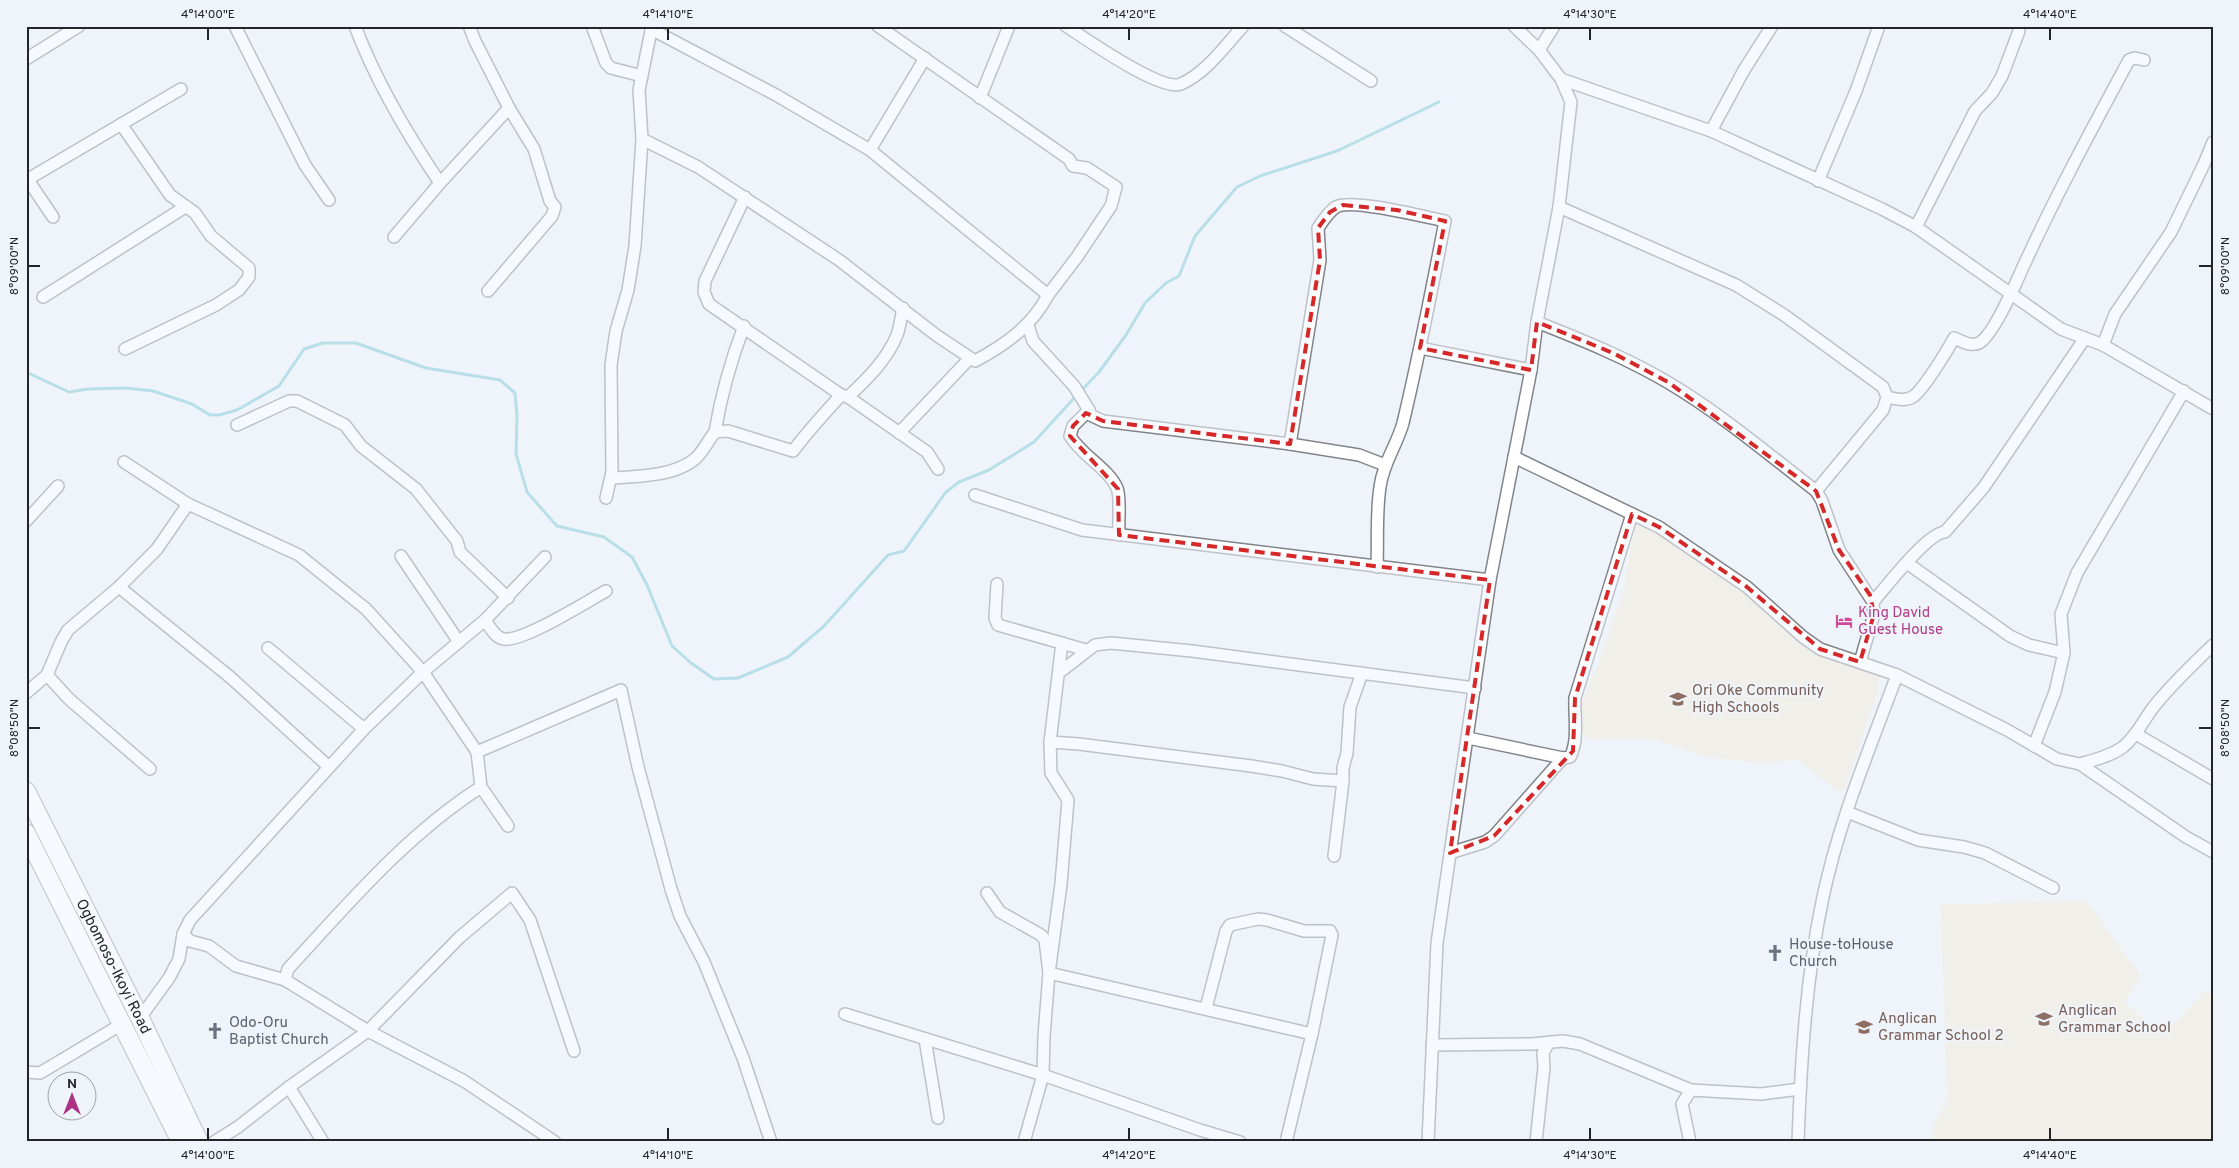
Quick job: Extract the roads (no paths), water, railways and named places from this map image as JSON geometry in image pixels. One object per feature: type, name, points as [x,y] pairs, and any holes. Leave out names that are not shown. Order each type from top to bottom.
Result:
[{"type":"main road","name":"Ogbomoso-Ikoyi Road","points":[[26,792],[200,1142]]},
{"type":"main road","name":"Ogbomoso-Ikoyi Road","points":[[26,833],[181,1142]]},
{"type":"street","points":[[26,59],[79,26]]},
{"type":"street","points":[[235,26],[305,165],[330,200]]},
{"type":"street","points":[[355,26],[364,50],[412,143],[440,183]]},
{"type":"street","points":[[469,26],[509,108],[534,149],[550,201],[556,207],[552,216],[488,291]]},
{"type":"street","points":[[592,26],[606,62],[611,68],[642,76]]},
{"type":"street","points":[[642,139],[698,167],[745,197],[839,260],[936,335],[975,361],[997,350],[1028,325],[1111,206],[1116,187],[1087,168],[1073,166],[1069,159],[878,26]]},
{"type":"street","points":[[980,98],[1009,26]]},
{"type":"street","points":[[1066,26],[1138,71],[1170,85],[1184,82],[1216,58],[1242,26]]},
{"type":"street","points":[[1285,26],[1371,81]]},
{"type":"street","points":[[1428,1142],[1437,943],[1490,580],[1531,370],[1537,322],[1560,207],[1571,102],[1561,79],[1539,50],[1514,26]]},
{"type":"street","points":[[1539,50],[1554,26]]},
{"type":"street","points":[[1711,131],[1744,70],[1772,26]]},
{"type":"street","points":[[1818,181],[1856,91],[1879,26]]},
{"type":"street","points":[[606,498],[611,478],[610,365],[616,331],[628,290],[635,246],[642,139],[639,108],[642,76],[651,28],[776,95],[870,150],[1048,295]]},
{"type":"street","points":[[1916,227],[1975,112],[1992,93],[2002,76],[2019,31]]},
{"type":"street","points":[[870,150],[925,58]]},
{"type":"street","points":[[1887,397],[1904,400],[1914,396],[1946,354],[1954,338],[1970,345],[1979,343],[1987,336],[2011,294],[2041,224],[2129,60],[2135,58],[2144,60]]},
{"type":"street","points":[[1561,79],[1711,131],[1882,209],[1916,227],[2061,329],[2103,345],[2212,405]]},
{"type":"street","points":[[54,217],[28,178],[181,89]]},
{"type":"street","points":[[394,237],[440,183],[509,108]]},
{"type":"street","points":[[121,124],[170,195],[185,208],[195,213],[211,236],[248,268],[249,276],[239,290],[216,305],[125,349]]},
{"type":"street","points":[[2103,345],[2115,314],[2171,232],[2213,142]]},
{"type":"street","points":[[745,197],[705,280],[704,292],[709,304],[927,452],[938,469]]},
{"type":"street","points":[[1290,444],[1320,260],[1318,228],[1335,208],[1343,205],[1397,210],[1445,221],[1420,348],[1402,426],[1395,447],[1385,465],[1380,488],[1376,567]]},
{"type":"street","points":[[1560,207],[1736,285],[1784,315],[1883,387],[1887,397],[1882,410],[1816,491]]},
{"type":"street","points":[[43,297],[185,208]]},
{"type":"street","points":[[715,432],[728,431],[793,451],[814,424],[844,396],[868,378],[889,350],[897,335],[903,308]]},
{"type":"street","points":[[1537,322],[1613,353],[1668,382],[1710,409],[1816,491],[1822,501],[1839,550],[1872,602],[1874,614],[1860,662]]},
{"type":"street","points":[[1028,325],[1033,341],[1074,386],[1089,410],[1073,426],[1070,436],[1077,448],[1111,478],[1118,489],[1119,535]]},
{"type":"street","points":[[611,478],[639,477],[675,470],[697,458],[715,432],[720,402],[744,326]]},
{"type":"street","points":[[1872,602],[1917,551],[1939,532],[1945,532],[1984,487],[2085,338]]},
{"type":"street","points":[[1420,348],[1531,370]]},
{"type":"street","points":[[899,433],[970,358]]},
{"type":"street","points":[[2034,746],[2055,692],[2064,653],[2061,614],[2067,593],[2184,391]]},
{"type":"street","points":[[237,425],[289,400],[297,401],[345,425],[361,446],[416,489],[457,541],[460,552],[508,598]]},
{"type":"street","points":[[1086,413],[1103,421],[1290,444],[1359,455],[1385,465]]},
{"type":"street","points":[[1514,457],[1659,527],[1747,587],[1803,637],[1820,649],[1897,675],[2057,758],[2080,764],[2186,837],[2213,852]]},
{"type":"street","points":[[124,462],[188,504],[299,555],[366,609],[423,672],[477,752],[481,787],[508,826]]},
{"type":"street","points":[[26,522],[58,486]]},
{"type":"street","points":[[975,495],[1082,530],[1490,580]]},
{"type":"street","points":[[26,693],[47,675],[68,630],[119,587],[157,549],[188,504]]},
{"type":"street","points":[[1468,738],[1563,758],[1570,756],[1573,751],[1575,698],[1632,514]]},
{"type":"street","points":[[401,556],[460,642]]},
{"type":"street","points":[[140,1018],[172,971],[178,959],[183,934],[190,920],[364,729],[423,672],[485,620],[544,558]]},
{"type":"street","points":[[1907,563],[2010,636],[2029,644],[2064,653]]},
{"type":"street","points":[[997,584],[995,618],[998,625],[1086,650]]},
{"type":"street","points":[[119,587],[230,678],[329,767]]},
{"type":"street","points":[[485,620],[497,637],[504,639],[515,638],[557,618],[606,591]]},
{"type":"street","points":[[1024,1142],[1043,1075],[1049,973],[1062,884],[1068,800],[1050,773],[1050,742],[1060,672],[1062,643]]},
{"type":"street","points":[[1060,672],[1086,650],[1095,645],[1111,643],[1475,688]]},
{"type":"street","points":[[2080,764],[2102,758],[2122,748],[2136,734],[2155,705],[2179,678],[2213,645]]},
{"type":"street","points":[[268,648],[364,729]]},
{"type":"street","points":[[1334,856],[1343,768],[1347,752],[1350,707],[1362,673]]},
{"type":"street","points":[[47,675],[69,699],[150,769]]},
{"type":"street","points":[[1798,1142],[1800,1089],[1816,939],[1825,888],[1847,812],[1897,675]]},
{"type":"street","points":[[477,752],[621,690],[638,767],[671,889],[680,916],[704,962],[743,1058],[771,1142]]},
{"type":"street","points":[[2136,734],[2213,779]]},
{"type":"street","points":[[1050,742],[1252,766],[1282,771],[1313,780],[1343,781]]},
{"type":"street","points":[[1450,853],[1485,842],[1494,836],[1563,758]]},
{"type":"street","points":[[285,980],[288,969],[378,872],[452,806],[481,787]]},
{"type":"street","points":[[1847,812],[1918,840],[1964,847],[1985,853],[2053,888]]},
{"type":"street","points":[[214,1142],[238,1127],[289,1087],[368,1031],[434,962],[512,893],[530,920],[574,1051]]},
{"type":"street","points":[[987,894],[1000,912],[1040,935],[1045,940],[1049,973]]},
{"type":"street","points":[[1206,1008],[1226,931],[1230,925],[1258,919],[1304,932],[1330,931],[1332,935],[1312,1034],[1286,1142]]},
{"type":"street","points":[[183,934],[190,941],[209,946],[236,966],[285,980],[368,1031],[464,1081],[555,1142]]},
{"type":"street","points":[[1049,973],[1312,1034]]},
{"type":"street","points":[[845,1014],[1043,1075],[1200,1130],[1240,1142]]},
{"type":"street","points":[[26,1072],[40,1073],[122,1024]]},
{"type":"street","points":[[925,1039],[938,1118]]},
{"type":"street","points":[[1432,1045],[1532,1044],[1549,1042],[1580,1044],[1691,1090],[1761,1094],[1800,1089]]},
{"type":"street","points":[[1536,1142],[1544,1067],[1543,1053],[1549,1042]]},
{"type":"street","points":[[1532,1044],[1543,1053]]},
{"type":"street","points":[[289,1087],[323,1142]]},
{"type":"street","points":[[1690,1142],[1682,1104],[1691,1090]]},
{"type":"waterway","points":[[1081,391],[1099,372],[1126,335],[1145,303],[1166,283],[1179,276],[1195,236],[1237,187],[1260,176],[1337,151],[1439,102]]},
{"type":"waterway","points":[[26,372],[69,392],[88,389],[126,388],[153,391],[192,404],[210,415],[219,415],[237,410],[279,386],[304,349],[323,343],[356,343],[426,368],[500,380],[515,393],[517,416],[516,454],[527,492],[557,526],[604,537],[632,557],[647,585],[672,646],[691,663],[714,679],[738,678],[788,657],[824,626],[888,555],[904,551],[946,492],[959,482],[989,470],[1034,442],[1076,396]]},
{"type":"place","name":"King David Guest House","points":[[1844,621]]},
{"type":"place","name":"Ori Oke Community High Schools","points":[[1678,699]]},
{"type":"place","name":"House-toHouse Church","points":[[1775,953]]},
{"type":"place","name":"Anglican Grammar School","points":[[2044,1019]]},
{"type":"place","name":"Anglican Grammar School 2","points":[[1864,1027]]},
{"type":"place","name":"Odo-Oru Baptist Church","points":[[215,1031]]}]
